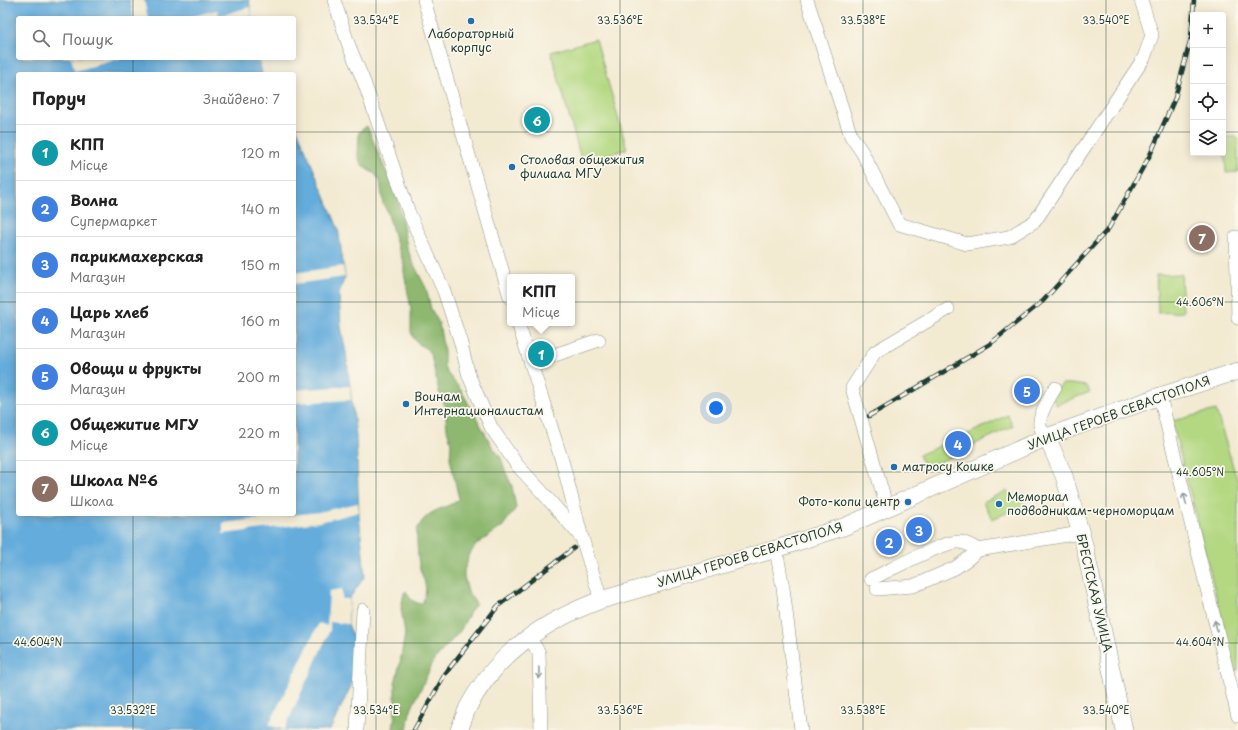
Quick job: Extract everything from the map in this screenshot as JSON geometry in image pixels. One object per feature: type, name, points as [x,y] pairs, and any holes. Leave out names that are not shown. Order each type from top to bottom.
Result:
[{"type":"main road","name":"УЛИЦА ГЕРОЕВ СЕВАСТОПОЛЯ","points":[[459,730],[468,708],[499,664],[519,644],[576,609],[601,600],[776,550],[846,526],[1047,437],[1160,396],[1238,371]]},
{"type":"main road","name":"БРЕСТСКАЯ УЛИЦА","points":[[1047,437],[1064,476],[1085,548],[1124,730]]},
{"type":"street","points":[[334,0],[409,213],[444,291],[460,340],[469,376],[492,427],[517,465],[582,538]]},
{"type":"street","points":[[424,0],[507,287]]},
{"type":"street","points":[[807,0],[851,136],[862,152],[899,224],[967,244],[1009,237],[1035,221],[1144,58],[1152,35],[1141,0]]},
{"type":"street","points":[[1236,237],[1238,318]]},
{"type":"street","points":[[887,508],[852,388],[875,352],[948,309]]},
{"type":"street","points":[[519,326],[563,464],[582,538],[601,600]]},
{"type":"street","points":[[530,363],[599,340]]},
{"type":"street","points":[[1047,437],[1041,428],[1040,421],[1055,388]]},
{"type":"street","points":[[1160,396],[1234,676],[1238,716]]},
{"type":"street","points":[[978,550],[971,545],[959,542],[945,544],[874,584],[913,586],[955,568],[978,550],[1080,533]]},
{"type":"street","points":[[776,550],[783,588],[801,730]]},
{"type":"street","points":[[357,730],[363,610]]},
{"type":"street","points":[[529,637],[539,652],[541,730]]},
{"type":"green space","points":[[596,39],[627,149],[582,162],[551,52]]},
{"type":"green space","points":[[367,126],[397,194],[407,247],[412,261],[426,288],[431,309],[439,323],[444,352],[444,366],[447,373],[461,390],[492,446],[501,458],[512,486],[516,508],[502,527],[477,544],[468,556],[464,570],[464,577],[468,592],[476,604],[471,610],[460,631],[434,660],[410,712],[407,730],[393,730],[395,713],[395,683],[405,634],[401,608],[404,593],[406,591],[412,600],[416,603],[422,604],[426,589],[420,569],[417,529],[423,520],[432,512],[459,499],[450,458],[451,443],[447,429],[445,406],[439,392],[431,355],[427,349],[414,339],[411,332],[411,309],[404,272],[404,264],[387,211],[383,204],[380,181],[375,174],[365,168],[360,162],[358,155],[359,132]]},
{"type":"green space","points":[[1226,137],[1238,137],[1238,172],[1226,173]]},
{"type":"green space","points":[[1181,274],[1183,312],[1158,313],[1156,275]]},
{"type":"green space","points":[[1062,384],[1086,386],[1090,392],[1056,405],[1053,399],[1057,389]]},
{"type":"green space","points":[[1216,410],[1238,483],[1238,670],[1235,671],[1172,421]]},
{"type":"green space","points":[[1008,415],[1013,426],[969,447],[964,436]]},
{"type":"green space","points":[[955,439],[961,453],[925,468],[919,455]]},
{"type":"green space","points":[[1006,491],[1026,505],[992,519],[983,502]]},
{"type":"water","points":[[0,0],[249,0],[252,16],[16,16],[16,60],[259,60],[262,72],[16,72],[16,516],[296,516],[296,127],[338,228],[345,277],[339,293],[341,327],[346,353],[356,436],[359,515],[365,576],[349,599],[348,624],[355,642],[351,686],[330,730],[0,730]]},
{"type":"pier","points":[[130,0],[144,0],[148,16],[134,16]]},
{"type":"pier","points":[[250,7],[252,16],[219,16]]},
{"type":"pier","points":[[217,10],[219,16],[194,16]]},
{"type":"pier","points":[[72,60],[115,60],[75,71]]},
{"type":"pier","points":[[343,266],[345,277],[296,284],[296,273]]},
{"type":"pier","points":[[350,386],[351,400],[296,403],[296,390]]},
{"type":"pier","points":[[358,503],[359,512],[320,522],[223,534],[223,523],[296,516],[296,515],[319,512]]},
{"type":"pier","points":[[342,589],[342,599],[349,599],[348,624],[330,622],[330,630],[284,730],[269,725],[319,623],[327,626],[329,591]]},
{"type":"railway","points":[[869,416],[990,344],[1043,301],[1109,228],[1150,155],[1175,98],[1191,38],[1194,0]]},
{"type":"railway","points":[[414,730],[445,674],[498,606],[574,548]]},
{"type":"place","name":"Лабораторный корпус","points":[[471,21]]},
{"type":"place","name":"Общежитие МГУ","points":[[537,120]]},
{"type":"place","name":"Столовая общежития филиала МГУ","points":[[512,167]]},
{"type":"place","name":"Школа №6","points":[[1202,238]]},
{"type":"place","name":"КПП","points":[[541,354]]},
{"type":"place","name":"Овощи и фрукты","points":[[1027,391]]},
{"type":"place","name":"Воинам Интернационалистам","points":[[406,404]]},
{"type":"place","name":"Царь хлеб","points":[[958,444]]},
{"type":"place","name":"матросу Кошке","points":[[894,467]]},
{"type":"place","name":"Фото-копи центр","points":[[908,502]]},
{"type":"place","name":"Мемориал подводникам-черноморцам","points":[[999,504]]},
{"type":"place","name":"парикмахерская","points":[[919,530]]},
{"type":"place","name":"Волна","points":[[889,542]]}]
